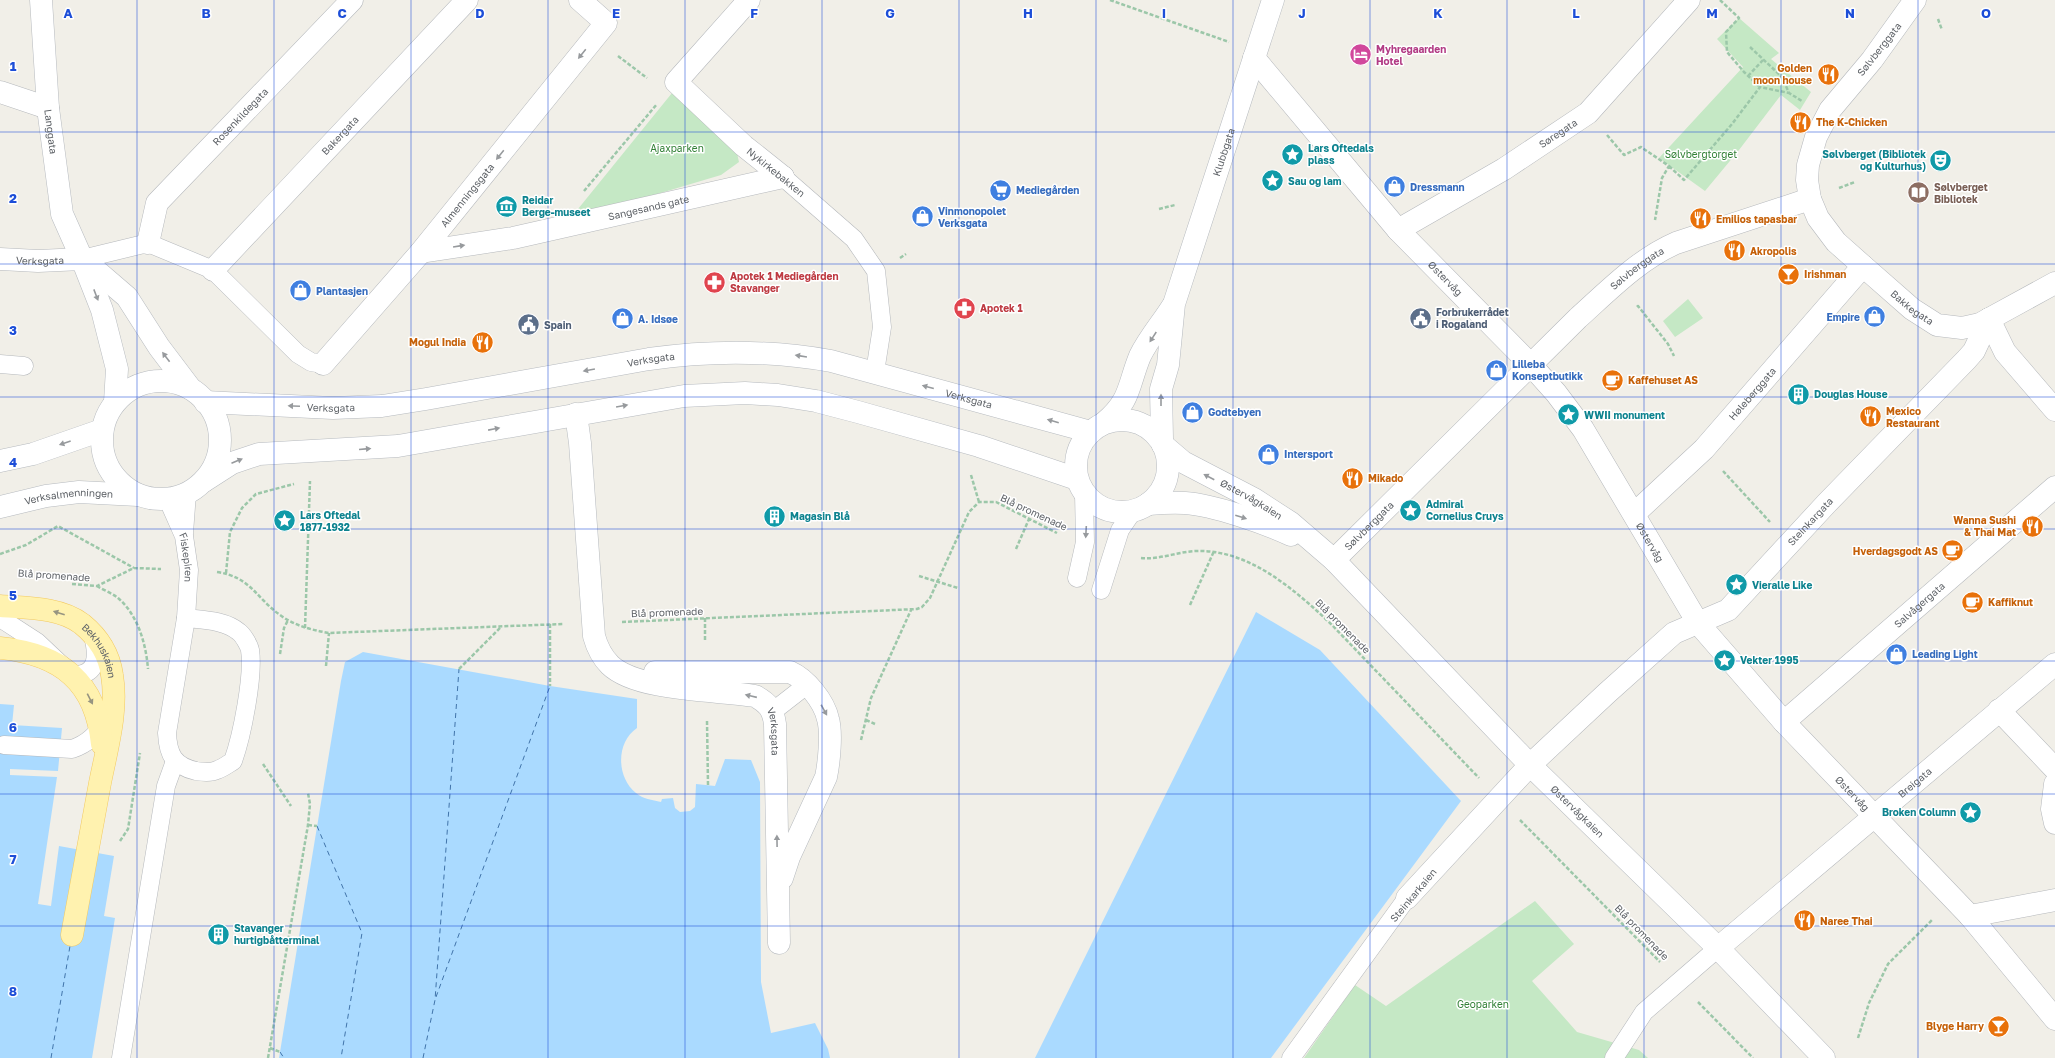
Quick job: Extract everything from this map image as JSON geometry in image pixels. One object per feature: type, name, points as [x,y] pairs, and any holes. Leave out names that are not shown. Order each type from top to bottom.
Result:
[{"type":"main road","name":"Bekhuskaien","points":[[0,606],[53,611],[81,623],[102,645],[108,659],[112,675],[113,698],[111,723],[72,935]]},
{"type":"main road","name":"Bekhuskaien","points":[[0,648],[21,650],[37,654],[72,675],[80,684],[93,704],[100,729],[104,765]]},
{"type":"street","name":"Langgata","points":[[41,0],[48,108],[62,214],[102,310],[117,368],[115,402]]},
{"type":"street","name":"Rosenkildegata","points":[[148,243],[157,203],[352,0]]},
{"type":"street","name":"Bakergata","points":[[213,270],[467,0]]},
{"type":"street","points":[[580,0],[606,23]]},
{"type":"street","points":[[672,87],[749,0]]},
{"type":"street","name":"Klubbgata","points":[[1162,442],[1161,389],[1168,365],[1174,304],[1273,0]]},
{"type":"street","name":"Søregata","points":[[1398,230],[1504,169],[1588,113],[1689,0]]},
{"type":"street","name":"Sølvberggata","points":[[1334,560],[1608,291],[1657,252],[1666,247],[1810,199],[1807,180],[1808,165],[1816,137],[1825,117],[1872,60],[1915,0]]},
{"type":"street","name":"Almenningsgata","points":[[323,364],[421,252],[606,23]]},
{"type":"street","name":"Østervåg","points":[[1254,58],[1398,230],[1531,365],[1556,393],[1583,429],[1698,623],[1784,722],[1970,916],[2055,1019]]},
{"type":"street","name":"Nykirkebakken","points":[[672,87],[782,178]]},
{"type":"street","points":[[0,92],[48,108]]},
{"type":"street","name":"Sangesands gate","points":[[421,252],[513,238],[782,178]]},
{"type":"street","name":"Bakkegata","points":[[1810,199],[1818,218],[1829,235],[1912,309],[1938,325],[1962,328],[1980,324],[1989,319]]},
{"type":"street","name":"Verksgata","points":[[0,259],[38,261],[82,259]]},
{"type":"street","name":"Langgata","points":[[82,259],[127,297],[159,347],[197,395]]},
{"type":"street","name":"Høleberggata","points":[[1634,514],[1704,450],[1863,266]]},
{"type":"street","points":[[2055,282],[1989,319],[2005,352],[2055,410]]},
{"type":"street","name":"Klubbgata","points":[[1097,427],[1123,404],[1129,393],[1140,356],[1174,304]]},
{"type":"street","name":"Steinkargata","points":[[1551,746],[1674,633],[1728,610],[1789,543],[1967,359],[1974,351],[1989,319]]},
{"type":"street","name":"Verksgata","points":[[197,395],[332,408],[382,406],[649,359],[710,352],[749,352],[789,354],[831,361],[1097,427]]},
{"type":"street","points":[[186,491],[217,460],[220,440],[216,419],[197,395],[167,382],[146,383],[131,389],[115,402],[102,430],[102,451],[108,468],[121,484],[138,495],[186,491],[232,463],[259,454],[398,446],[684,396],[744,393],[778,395],[816,401],[858,412],[980,446],[1081,486]]},
{"type":"street","name":"Verksgata","points":[[576,414],[580,443],[594,636],[600,652],[611,666],[640,681],[755,696],[768,703],[772,712],[775,724],[779,943]]},
{"type":"street","points":[[1119,420],[1132,421],[1144,425],[1162,442],[1168,458],[1168,472],[1164,485],[1157,496],[1140,508],[1119,512],[1106,509],[1094,503],[1081,486],[1076,466],[1077,453],[1082,442],[1097,427],[1119,420]]},
{"type":"street","points":[[0,461],[33,454],[102,430]]},
{"type":"street","name":"Østervågkaien","points":[[1162,442],[1183,462],[1254,499],[1291,523],[1334,560],[1530,765],[1718,948],[1824,1058]]},
{"type":"street","name":"Salvågergata","points":[[1784,722],[2055,487]]},
{"type":"street","name":"Verksalmenningen","points":[[0,508],[46,496],[79,492],[138,495]]},
{"type":"street","name":"Østervågkaien","points":[[1140,508],[1185,503],[1200,505],[1255,521],[1311,545],[1334,560]]},
{"type":"street","points":[[600,652],[614,663],[631,670],[653,672],[790,672],[800,676],[808,684],[827,713],[829,721],[828,766],[826,777],[789,857],[778,894]]},
{"type":"street","name":"Breigata","points":[[1718,948],[2055,664]]},
{"type":"street","points":[[1999,710],[2055,769]]},
{"type":"street","name":"Steinkarkaien","points":[[1407,898],[1530,765],[1551,746]]},
{"type":"street","points":[[2055,784],[2052,809],[2055,823]]},
{"type":"street","points":[[1970,916],[2055,900]]},
{"type":"lane","name":"Nykirkebakken","points":[[782,178],[854,239],[876,271],[882,327],[875,372]]},
{"type":"lane","name":"Verksgata","points":[[82,259],[148,243]]},
{"type":"lane","points":[[148,243],[213,270],[298,354],[311,362],[323,364]]},
{"type":"lane","points":[[0,364],[24,366]]},
{"type":"lane","points":[[1077,578],[1085,542],[1081,486]]},
{"type":"lane","name":"Fiskepiren","points":[[175,761],[168,747],[167,733],[186,618],[189,570],[184,536],[186,491]]},
{"type":"lane","points":[[1101,590],[1120,530],[1140,508]]},
{"type":"lane","points":[[0,618],[37,642],[72,675],[85,674],[93,666],[96,655],[92,633]]},
{"type":"lane","points":[[121,1058],[166,786],[175,761],[182,768],[200,772],[216,771],[233,761],[239,744],[251,667],[250,648],[239,632],[220,623],[186,618]]},
{"type":"lane","points":[[772,712],[808,684]]},
{"type":"lane","points":[[4,745],[72,748],[88,741],[100,729],[113,698]]},
{"type":"lane","name":"Steinkarkaien","points":[[1292,1058],[1407,898]]},
{"type":"lane","points":[[1614,1058],[1644,1012],[1678,981],[1718,948]]},
{"type":"path","points":[[1110,0],[1231,43]]},
{"type":"path","points":[[1720,0],[1738,18],[1726,32],[1727,52],[1760,87],[1789,93],[1804,103]]},
{"type":"path","points":[[575,224],[571,207],[672,87],[610,50],[608,47],[609,27],[606,23]]},
{"type":"path","points":[[1750,47],[1782,77],[1789,93]]},
{"type":"path","points":[[1748,76],[1763,60]]},
{"type":"path","points":[[1588,113],[1624,156],[1641,147],[1669,166],[1684,180],[1732,124],[1760,87]]},
{"type":"path","points":[[1659,196],[1662,178],[1669,166]]},
{"type":"path","points":[[1834,190],[1855,182]]},
{"type":"path","points":[[1159,209],[1175,205]]},
{"type":"path","points":[[1608,291],[1630,313],[1638,306],[1668,344],[1674,356]]},
{"type":"path","points":[[1704,450],[1789,543]]},
{"type":"path","points":[[970,478],[979,502]]},
{"type":"path","points":[[305,481],[318,480]]},
{"type":"path","points":[[306,628],[310,481]]},
{"type":"path","points":[[226,573],[230,532],[242,508],[256,494],[298,483]]},
{"type":"path","name":"Blå promenade","points":[[214,572],[226,573],[253,588],[279,614],[293,623],[306,628],[329,633],[911,610],[922,607],[930,598],[969,512],[979,502],[996,502],[1060,534]]},
{"type":"path","points":[[1016,549],[1029,519]]},
{"type":"path","points":[[0,554],[26,545],[58,526],[134,568]]},
{"type":"path","name":"Blå promenade","points":[[1137,558],[1157,558],[1194,551],[1214,552],[1237,558],[1263,570],[1306,601],[1480,779]]},
{"type":"path","points":[[1190,605],[1214,552]]},
{"type":"path","name":"Blå promenade","points":[[67,584],[96,586],[134,568],[162,569]]},
{"type":"path","points":[[919,576],[958,588]]},
{"type":"path","points":[[871,698],[911,610]]},
{"type":"path","points":[[550,624],[550,686]]},
{"type":"path","points":[[459,669],[501,626]]},
{"type":"path","points":[[326,666],[329,633]]},
{"type":"path","points":[[866,720],[875,724]]},
{"type":"path","points":[[263,764],[291,806]]},
{"type":"path","points":[[268,1058],[308,825],[310,804],[308,793]]},
{"type":"path","name":"Blå promenade","points":[[1519,818],[1753,1058]]},
{"type":"path","points":[[308,825],[317,826]]},
{"type":"path","points":[[1858,1038],[1869,1003],[1888,964],[1954,900]]},
{"type":"path","points":[[270,1048],[280,1052]]},
{"type":"green space","name":"Sølvbergtorget","points":[[1739,18],[1779,53],[1771,59],[1811,92],[1800,110],[1781,95],[1739,150],[1705,191],[1659,158],[1743,67],[1717,39]]},
{"type":"green space","name":"Ajaxparken","points":[[672,93],[736,149],[739,162],[721,175],[580,217],[578,209]]},
{"type":"green space","points":[[1688,299],[1703,318],[1675,337],[1663,321]]},
{"type":"green space","name":"Geoparken","points":[[1535,901],[1574,944],[1532,981],[1577,1032],[1639,1050],[1648,1058],[1304,1058],[1355,985],[1386,1006]]},
{"type":"water","points":[[1256,612],[1320,650],[1461,801],[1271,1058],[1035,1058]]},
{"type":"water","points":[[363,652],[550,686],[637,699],[637,728],[630,734],[622,750],[621,760],[625,778],[629,786],[636,793],[645,798],[661,802],[662,799],[673,798],[675,808],[680,812],[690,811],[695,807],[696,784],[715,786],[725,759],[751,760],[760,782],[761,982],[771,1033],[815,1023],[828,1049],[830,1058],[279,1058],[341,681],[345,662]]},
{"type":"water","points":[[0,704],[14,705],[12,725],[62,728],[58,771],[10,769],[10,775],[57,777],[38,904],[51,906],[59,846],[114,856],[104,916],[115,918],[92,1058],[0,1058]]},
{"type":"ferry route","points":[[423,1058],[435,1000],[459,669]]},
{"type":"ferry route","points":[[436,997],[550,686]]},
{"type":"ferry route","points":[[317,826],[362,933],[341,1058]]},
{"type":"ferry route","points":[[51,1058],[70,946]]},
{"type":"ferry route","points":[[280,1052],[284,1058]]},
{"type":"place","name":"Myhregaarden Hotel","points":[[1361,55]]},
{"type":"place","name":"Golden moon house","points":[[1828,74]]},
{"type":"place","name":"The K-Chicken","points":[[1801,122]]},
{"type":"place","name":"Lars Oftedals plass","points":[[1292,154]]},
{"type":"place","name":"Sølvberget (Bibliotek og Kulturhus)","points":[[1941,160]]},
{"type":"place","name":"Sau og lam","points":[[1273,181]]},
{"type":"place","name":"Dressmann","points":[[1394,187]]},
{"type":"place","name":"Mediegården","points":[[1000,190]]},
{"type":"place","name":"Sølvberget Bibliotek","points":[[1918,193]]},
{"type":"place","name":"Reidar Berge-museet","points":[[507,206]]},
{"type":"place","name":"Vinmonopolet Verksgata","points":[[923,217]]},
{"type":"place","name":"Emilios tapasbar","points":[[1701,219]]},
{"type":"place","name":"Akropolis","points":[[1735,251]]},
{"type":"place","name":"Irishman","points":[[1788,274]]},
{"type":"place","name":"Apotek 1 Mediegården Stavanger","points":[[714,282]]},
{"type":"place","name":"Plantasjen","points":[[301,291]]},
{"type":"place","name":"Apotek 1","points":[[964,308]]},
{"type":"place","name":"Empire","points":[[1875,317]]},
{"type":"place","name":"Forbrukerrådet i Rogaland","points":[[1420,318]]},
{"type":"place","name":"A. Idsøe","points":[[622,319]]},
{"type":"place","name":"Spain","points":[[528,325]]},
{"type":"place","name":"Mogul India","points":[[482,342]]},
{"type":"place","name":"Lilleba Konseptbutikk","points":[[1496,370]]},
{"type":"place","name":"Kaffehuset AS","points":[[1612,380]]},
{"type":"place","name":"Douglas House","points":[[1799,394]]},
{"type":"place","name":"Godtebyen","points":[[1192,412]]},
{"type":"place","name":"WWII monument","points":[[1569,415]]},
{"type":"place","name":"Mexico Restaurant","points":[[1870,417]]},
{"type":"place","name":"Intersport","points":[[1268,454]]},
{"type":"place","name":"Mikado","points":[[1353,478]]},
{"type":"place","name":"Admiral Cornelius Cruys","points":[[1411,510]]},
{"type":"place","name":"Magasin Blå","points":[[774,516]]},
{"type":"place","name":"Lars Oftedal 1877-1932","points":[[284,521]]},
{"type":"place","name":"Wanna Sushi & Thai Mat","points":[[2032,526]]},
{"type":"place","name":"Hverdagsgodt AS","points":[[1953,551]]},
{"type":"place","name":"Vieralle Like","points":[[1737,585]]},
{"type":"place","name":"Kaffiknut","points":[[1972,602]]},
{"type":"place","name":"Leading Light","points":[[1896,654]]},
{"type":"place","name":"Vekter 1995","points":[[1724,660]]},
{"type":"place","name":"Broken Column","points":[[1971,812]]},
{"type":"place","name":"Naree Thai","points":[[1804,921]]},
{"type":"place","name":"Stavanger hurtigbåtterminal","points":[[218,934]]},
{"type":"place","name":"Blyge Harry","points":[[1999,1026]]}]
